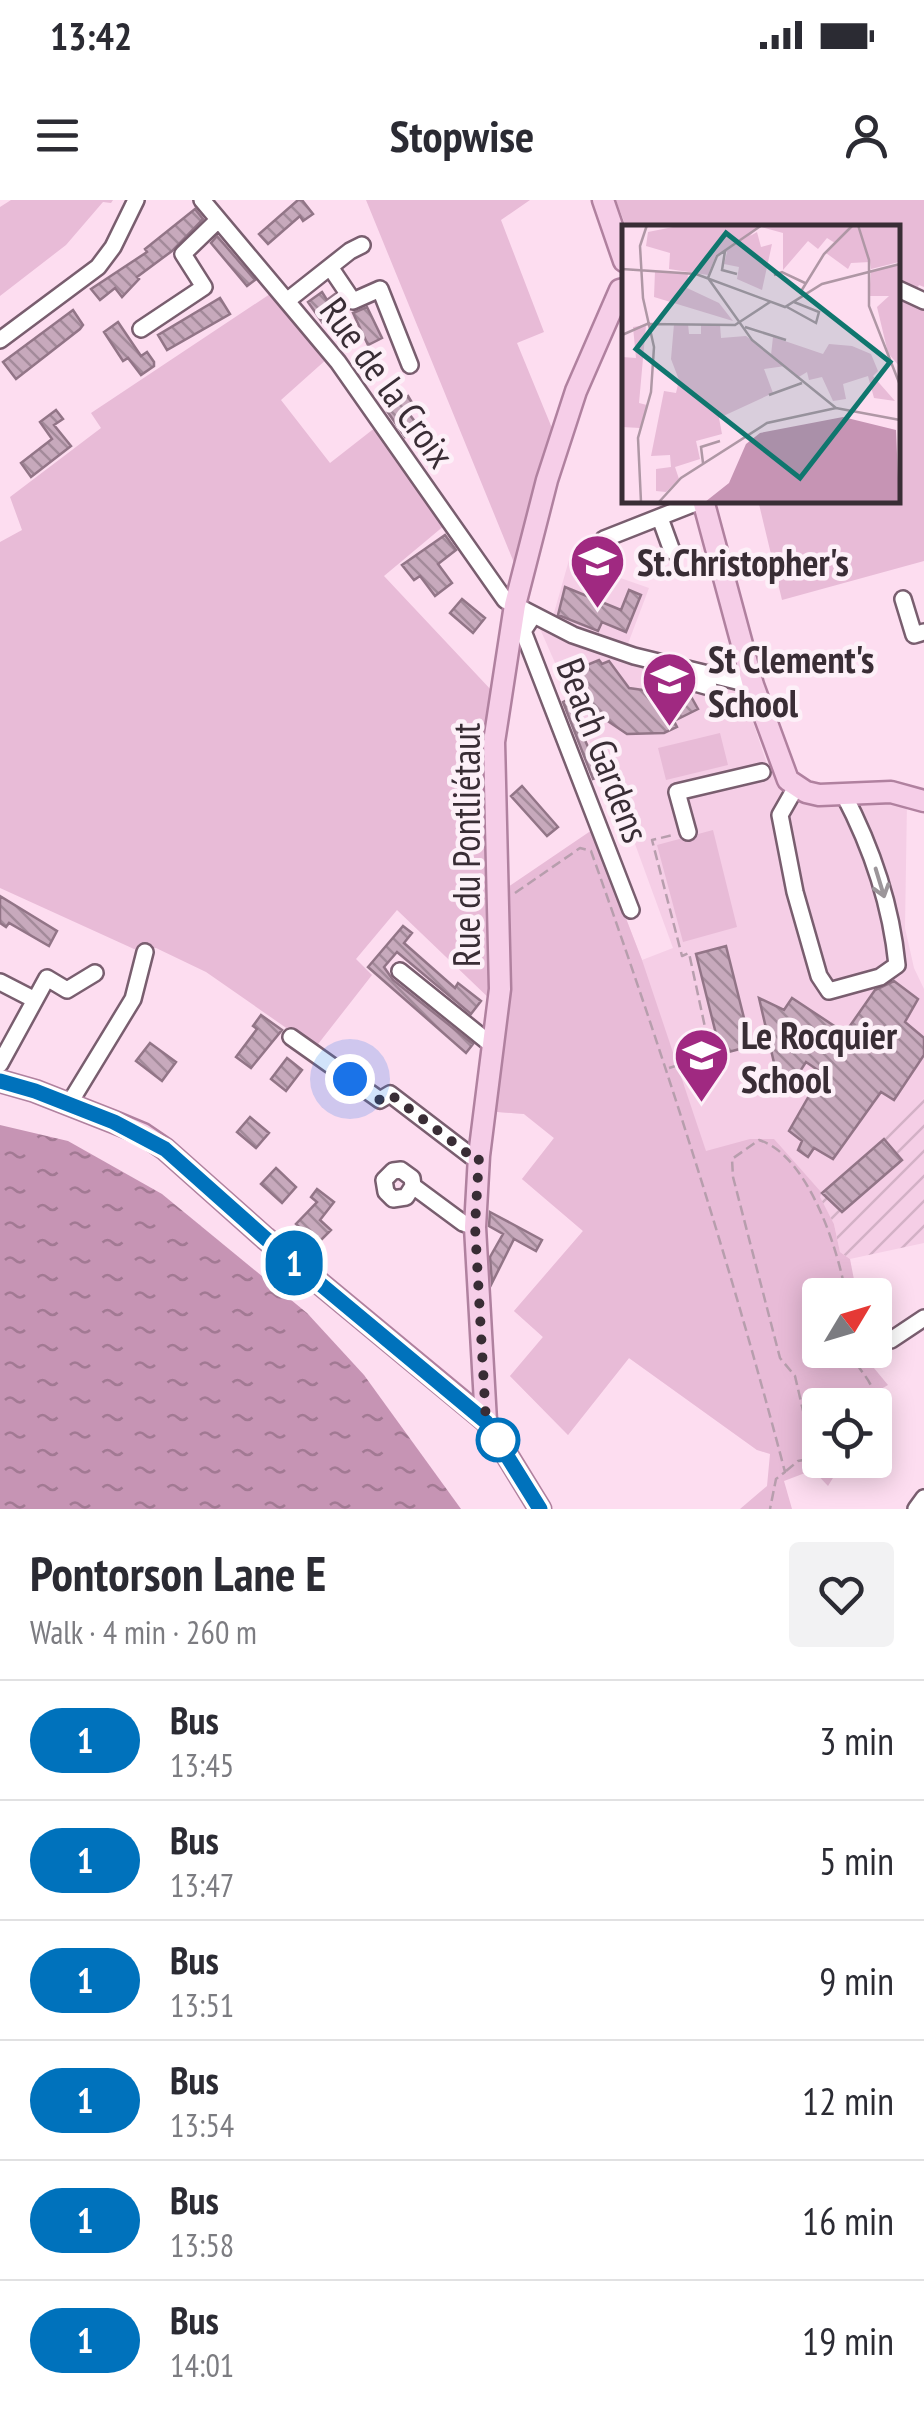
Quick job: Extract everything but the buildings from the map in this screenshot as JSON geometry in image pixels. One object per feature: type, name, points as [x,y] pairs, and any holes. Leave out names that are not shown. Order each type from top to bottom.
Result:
[{"type":"main road","points":[[602,200],[622,256]]},
{"type":"main road","name":"Rue du Pontliétaut","points":[[486,1422],[475,1226],[479,1156],[500,989],[494,742],[524,610],[547,480],[576,391],[622,290]]},
{"type":"main road","points":[[704,502],[754,685],[780,763],[796,787],[819,794],[868,791],[922,797]]},
{"type":"main road","points":[[0,1082],[143,1134],[165,1149],[279,1250],[486,1422],[540,1509]]},
{"type":"street","points":[[0,340],[98,267],[136,200]]},
{"type":"street","name":"Rue de la Croix","points":[[202,200],[338,362],[505,600],[524,610]]},
{"type":"street","points":[[141,329],[204,286],[183,254],[218,220]]},
{"type":"street","points":[[288,300],[362,245]]},
{"type":"street","points":[[330,267],[353,302],[380,289],[410,366]]},
{"type":"street","points":[[899,290],[924,302]]},
{"type":"street","points":[[604,540],[698,502]]},
{"type":"street","points":[[660,518],[672,551]]},
{"type":"street","points":[[903,598],[914,636],[924,632]]},
{"type":"street","points":[[524,610],[572,635],[634,656],[754,685]]},
{"type":"street","name":"Beach Gardens","points":[[524,610],[523,632],[630,910]]},
{"type":"street","points":[[572,635],[572,644],[709,687]]},
{"type":"street","points":[[688,832],[677,792],[762,772]]},
{"type":"street","points":[[796,787],[780,814],[784,840],[819,976],[829,991],[880,976],[897,965],[886,904],[858,820],[843,793]]},
{"type":"street","points":[[858,820],[868,791]]},
{"type":"street","points":[[69,1104],[133,999],[145,952]]},
{"type":"street","points":[[400,971],[493,1046]]},
{"type":"street","points":[[0,1064],[46,978],[68,990],[95,972]]},
{"type":"street","points":[[0,982],[34,1000]]},
{"type":"street","points":[[0,1024],[18,1032]]},
{"type":"street","points":[[291,1038],[380,1100],[390,1094],[471,1156],[479,1156]]},
{"type":"street","points":[[414,1186],[463,1223],[475,1226]]},
{"type":"street","points":[[892,1339],[924,1318]]},
{"type":"street","points":[[916,1509],[924,1498]]},
{"type":"path","points":[[668,1068],[711,1055],[689,953],[682,956],[652,840],[688,832]]},
{"type":"path","points":[[511,895],[580,848],[591,850],[668,1068],[741,1303],[785,1472]]},
{"type":"path","points":[[802,1399],[795,1376],[780,1358],[733,1177],[732,1159],[759,1140],[772,1144],[810,1187],[843,1278]]},
{"type":"path","points":[[859,1368],[874,1388]]},
{"type":"path","points":[[770,1509],[776,1479],[802,1461]]},
{"type":"shaded area","points":[[11,200],[113,200],[103,202],[66,245],[0,296],[0,207]]},
{"type":"shaded area","points":[[366,200],[530,200],[501,220],[544,332],[517,343],[554,433],[519,575]]},
{"type":"shaded area","points":[[616,200],[924,200],[924,287],[919,285],[915,292],[899,284],[899,225],[625,225]]},
{"type":"shaded area","points":[[273,292],[328,358],[281,400],[330,463],[376,427],[445,525],[384,576],[493,692],[493,1002],[397,910],[356,959],[372,975],[315,1048],[206,972],[156,948],[134,949],[0,888],[0,542],[22,530],[10,497],[101,428],[91,413]]},
{"type":"shaded area","points":[[899,296],[924,308],[924,561],[782,600],[758,502],[899,502]]},
{"type":"shaded area","name":"St.Christopher's","points":[[569,560],[649,588],[626,649],[552,620]]},
{"type":"shaded area","name":"Le Rocquier School","points":[[537,622],[742,689],[767,764],[800,801],[818,805],[865,799],[907,802],[905,928],[914,968],[924,989],[924,1098],[822,1193],[773,1139],[757,1450],[629,1358],[568,1435],[510,1376],[543,1337],[514,1311],[583,1231],[522,1179],[554,1138],[524,1114],[485,1111],[592,830],[642,960],[673,948],[635,844]]},
{"type":"shaded area","points":[[720,733],[728,765],[666,780],[658,748]]},
{"type":"shaded area","points":[[592,830],[642,960],[706,1151],[750,1139],[774,1139],[822,1193],[820,1197],[834,1224],[840,1252],[850,1259],[854,1278],[802,1278],[802,1368],[874,1368],[888,1385],[802,1388],[802,1474],[784,1481],[792,1509],[740,1509],[767,1486],[770,1454],[757,1450],[629,1358],[568,1435],[510,1376],[543,1337],[514,1311],[583,1231],[522,1179],[554,1138],[524,1114],[485,1111],[499,893]]},
{"type":"shaded area","points":[[713,830],[737,927],[683,942],[657,845]]},
{"type":"shaded area","points":[[924,1098],[924,1243],[850,1259],[840,1252],[834,1224],[819,1197]]},
{"type":"water","points":[[0,1125],[68,1141],[162,1194],[307,1313],[364,1375],[461,1509],[0,1509]]},
{"type":"bus line","name":"1","points":[[0,1081],[114,1122],[165,1149],[265,1238],[486,1422],[540,1509]]},
{"type":"place","name":"St.Christopher's","points":[[598,610]]},
{"type":"place","name":"St Clement's School","points":[[669,729]]},
{"type":"place","name":"Le Rocquier School","points":[[702,1105]]},
{"type":"route","points":[[350,1079],[380,1100],[390,1094],[471,1156],[479,1156],[475,1226],[486,1422],[498,1440]]}]
